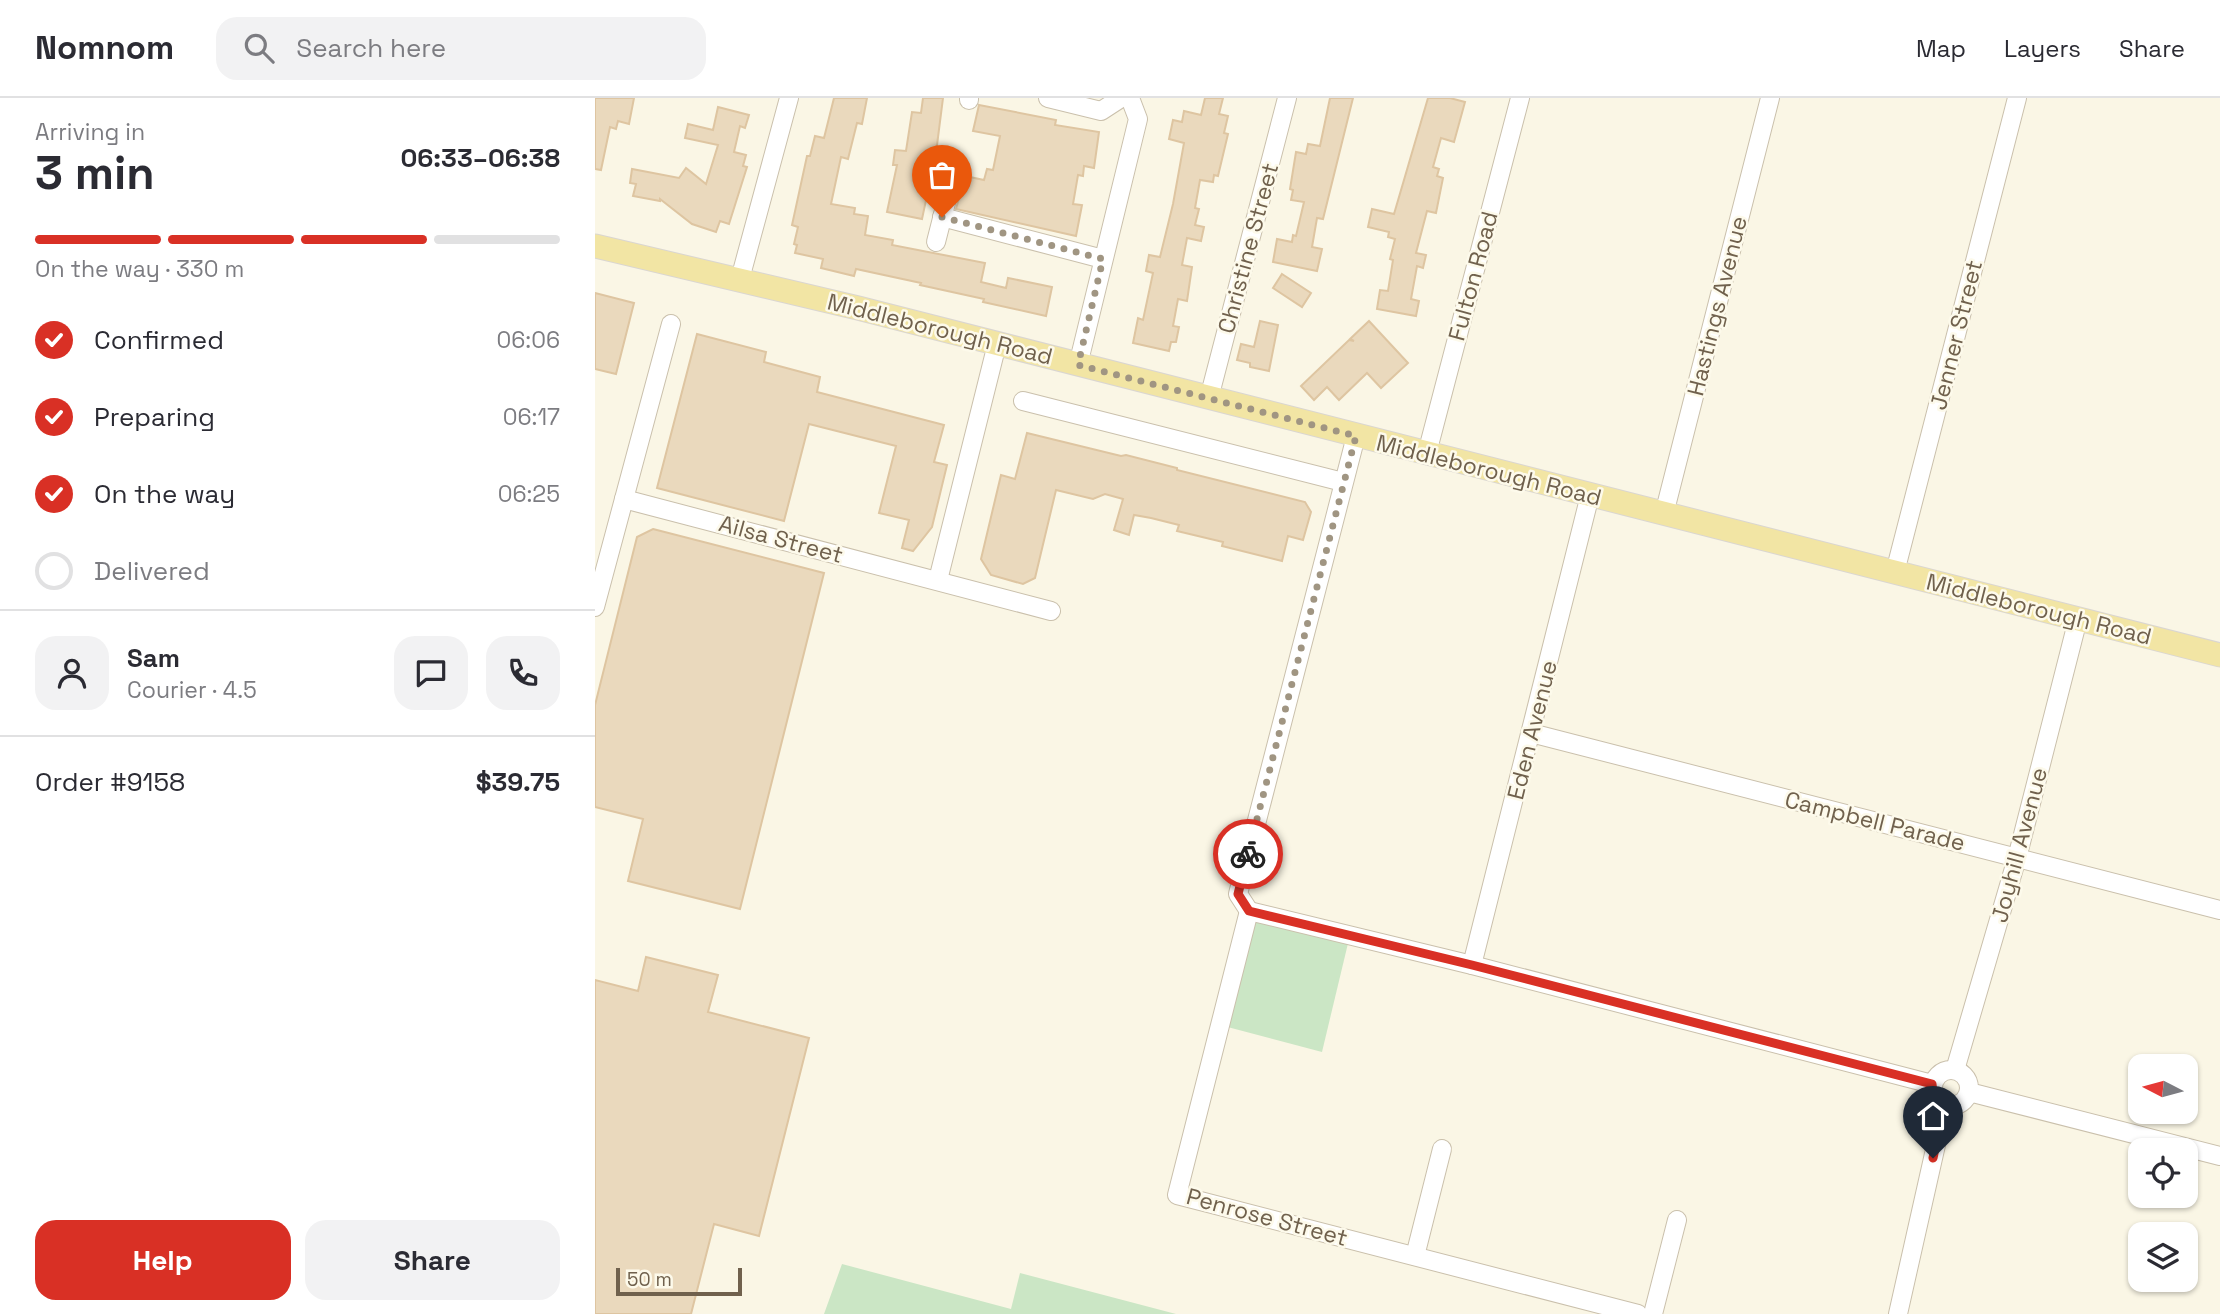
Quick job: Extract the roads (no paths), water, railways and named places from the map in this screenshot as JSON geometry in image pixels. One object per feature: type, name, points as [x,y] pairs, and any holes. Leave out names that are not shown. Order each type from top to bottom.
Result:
[{"type":"main road","name":"Middleborough Road","points":[[595,246],[740,278],[2220,655]]},
{"type":"street","points":[[740,278],[789,98]]},
{"type":"street","points":[[1048,98],[1101,111],[1121,98]]},
{"type":"street","points":[[1078,365],[1138,119],[1130,98]]},
{"type":"street","name":"Christine Street","points":[[1209,398],[1287,98]]},
{"type":"street","name":"Fulton Road","points":[[1427,453],[1520,98]]},
{"type":"street","name":"Hastings Avenue","points":[[1664,514],[1770,98]]},
{"type":"street","name":"Jenner Street","points":[[1895,572],[2017,98]]},
{"type":"street","points":[[936,242],[950,187]]},
{"type":"street","points":[[942,217],[1103,259]]},
{"type":"street","points":[[595,607],[671,324]]},
{"type":"street","points":[[938,580],[997,344]]},
{"type":"street","points":[[1023,401],[1343,482]]},
{"type":"street","points":[[1356,436],[1238,894],[1249,911],[1472,965],[1932,1084]]},
{"type":"street","name":"Eden Avenue","points":[[1472,965],[1590,495]]},
{"type":"street","name":"Ailsa Street","points":[[624,499],[1051,611]]},
{"type":"street","name":"Joyhill Avenue","points":[[1955,1070],[2017,858],[2078,619]]},
{"type":"street","name":"Campbell Parade","points":[[1531,733],[2220,910]]},
{"type":"street","name":"Penrose Street","points":[[1249,911],[1177,1195],[1638,1314]]},
{"type":"street","points":[[1955,1070],[1965,1075],[1969,1092],[1960,1104],[1944,1105],[1937,1101],[1932,1084],[1941,1072],[1955,1070]]},
{"type":"street","points":[[1969,1092],[2220,1156]]},
{"type":"street","points":[[1898,1314],[1944,1105]]},
{"type":"street","points":[[1415,1256],[1442,1149]]},
{"type":"street","points":[[1653,1314],[1677,1220]]}]
